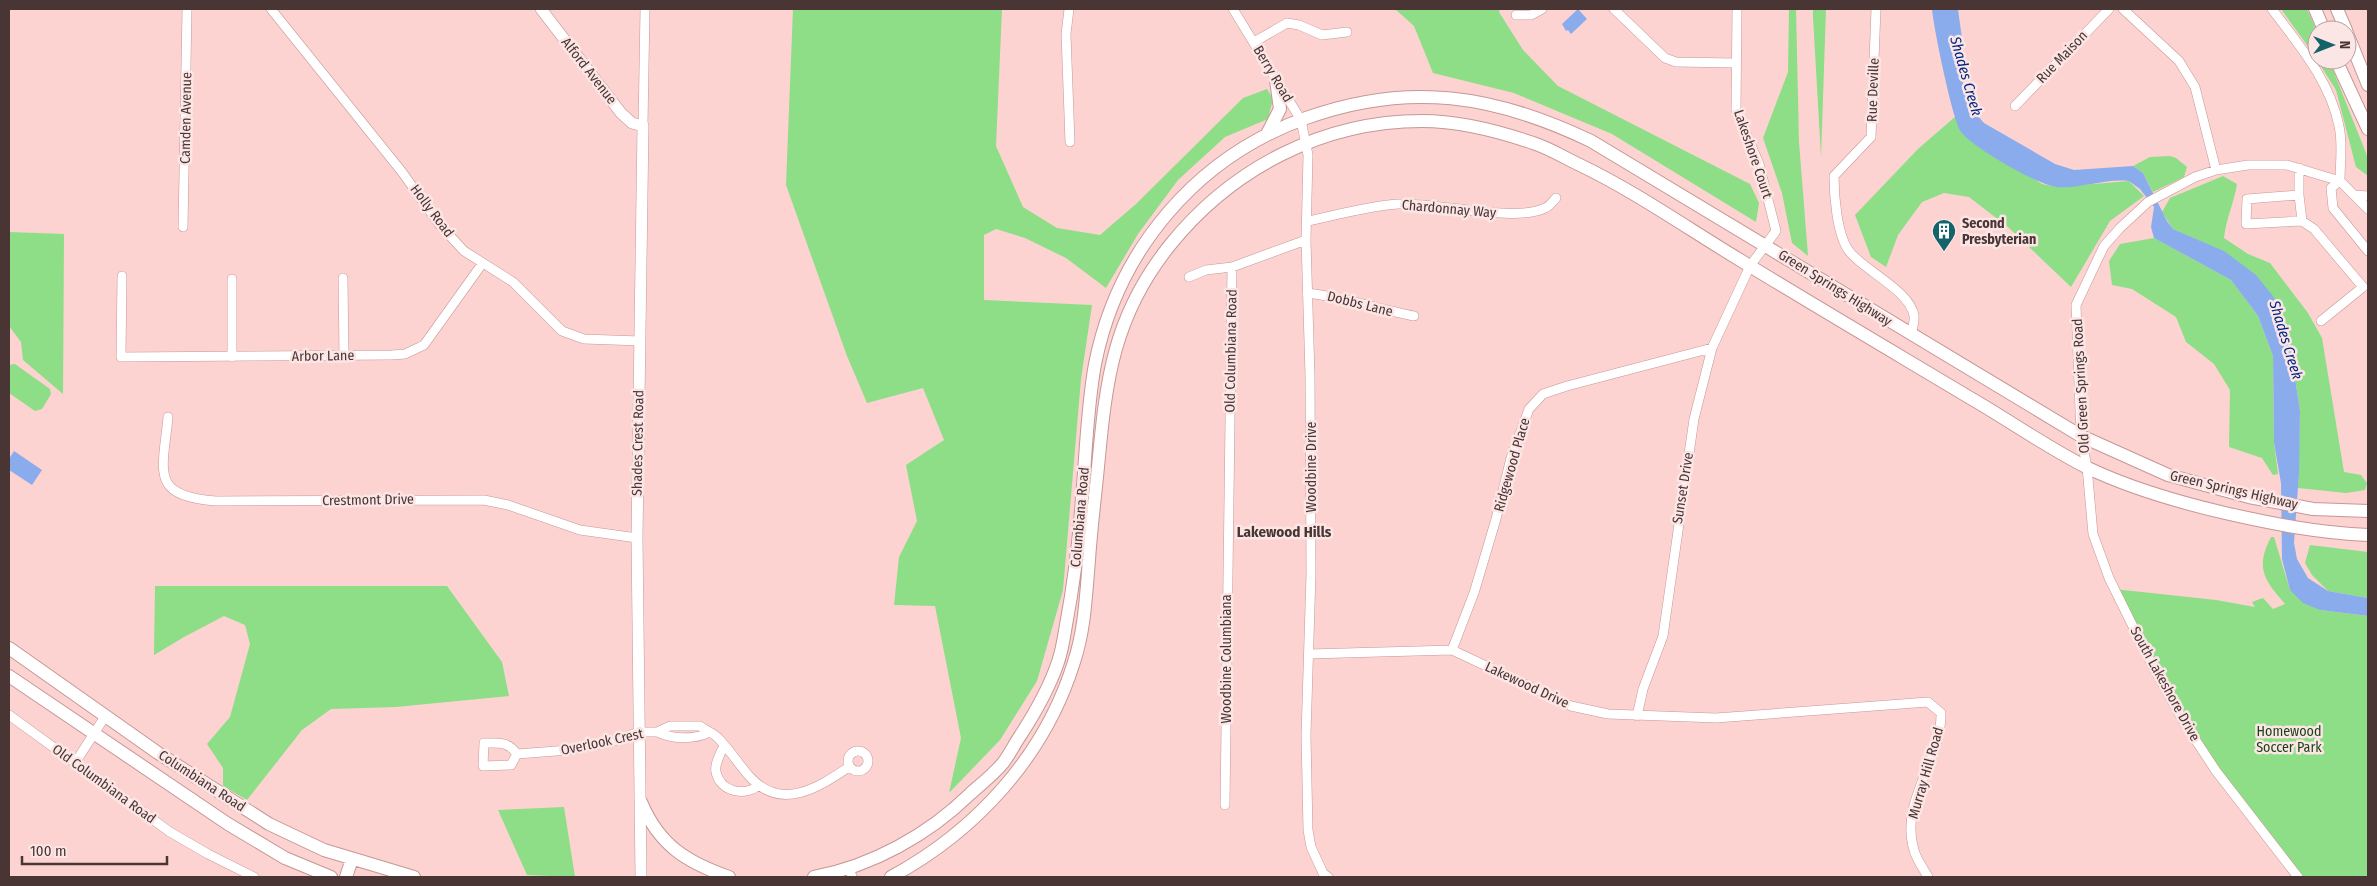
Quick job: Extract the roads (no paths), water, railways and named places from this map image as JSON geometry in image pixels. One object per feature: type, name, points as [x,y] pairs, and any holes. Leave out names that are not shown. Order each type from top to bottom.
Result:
[{"type":"main road","points":[[2357,58],[2368,85]]},
{"type":"main road","points":[[2341,70],[2368,130]]},
{"type":"main road","points":[[1266,134],[1280,109],[1276,80]]},
{"type":"main road","name":"Green Springs Highway","points":[[1300,120],[1335,108],[1388,98],[1451,97],[1507,107],[1550,122],[1591,141],[1765,245],[1910,335],[2081,436],[2168,475],[2249,497],[2308,508],[2368,511]]},
{"type":"main road","name":"Columbiana Road","points":[[814,877],[850,872],[928,830],[951,813],[1003,763],[1041,702],[1059,660],[1070,606],[1078,547],[1091,392],[1099,348],[1110,312],[1129,269],[1148,238],[1168,211],[1194,184],[1228,157],[1266,134],[1300,120]]},
{"type":"main road","name":"Green Springs Highway","points":[[1306,142],[1334,133],[1373,126],[1424,121],[1469,126],[1528,142],[1610,180],[1750,266],[2087,467],[2164,498],[2251,519],[2317,531],[2368,535]]},
{"type":"main road","name":"Columbiana Road","points":[[892,877],[924,858],[969,824],[1011,781],[1052,719],[1075,661],[1084,617],[1105,393],[1113,356],[1130,311],[1146,280],[1174,240],[1197,215],[1236,181],[1270,159],[1306,142]]},
{"type":"main road","points":[[1091,392],[1105,393]]},
{"type":"main road","name":"Columbiana Road","points":[[9,648],[158,753],[269,824],[352,859],[414,877]]},
{"type":"main road","name":"Columbiana Road","points":[[9,676],[173,789],[259,843],[285,858],[331,877]]},
{"type":"main road","points":[[641,802],[655,831],[671,846],[703,867],[729,877]]},
{"type":"main road","points":[[346,877],[352,859]]},
{"type":"street","name":"Camden Avenue","points":[[183,227],[187,9]]},
{"type":"street","name":"Holly Road","points":[[271,9],[402,172],[445,231],[464,251],[513,282],[562,331],[584,339],[640,341]]},
{"type":"street","name":"Alford Avenue","points":[[541,9],[621,113],[632,123],[643,126]]},
{"type":"street","name":"Shades Crest Road","points":[[641,877],[637,538],[645,9]]},
{"type":"street","points":[[1069,9],[1066,34],[1070,142]]},
{"type":"street","name":"Berry Road","points":[[1233,9],[1300,120],[1306,142]]},
{"type":"street","points":[[1516,15],[1531,15],[1542,9]]},
{"type":"street","points":[[1614,9],[1666,58],[1676,62],[1735,63]]},
{"type":"street","name":"Lakeshore Court","points":[[1737,9],[1736,110],[1759,164],[1776,231],[1750,266]]},
{"type":"street","name":"Rue Deville","points":[[1876,9],[1871,137],[1834,176],[1834,189],[1843,241],[1850,253],[1904,297],[1914,315],[1910,335]]},
{"type":"street","name":"Rue Maison","points":[[2015,106],[2109,9]]},
{"type":"street","points":[[2123,9],[2179,61],[2195,87],[2216,170]]},
{"type":"street","points":[[2272,9],[2315,68],[2331,96],[2340,128],[2340,181],[2368,209]]},
{"type":"street","points":[[1254,42],[1287,23],[1299,25],[1322,35],[1346,32]]},
{"type":"street","name":"Woodbine Drive","points":[[1306,142],[1308,221],[1306,240],[1310,376],[1309,654],[1306,735],[1308,830],[1311,846],[1323,873],[1328,877]]},
{"type":"street","name":"Old Green Springs Road","points":[[2087,467],[2081,436],[2076,305],[2104,246],[2136,212],[2166,190],[2185,180],[2216,170],[2248,166],[2287,165],[2340,181]]},
{"type":"street","points":[[2299,168],[2298,195],[2302,221]]},
{"type":"street","points":[[2340,181],[2332,188],[2333,208],[2368,251]]},
{"type":"street","points":[[2298,195],[2247,199],[2246,224],[2302,221],[2314,229],[2363,287],[2322,321]]},
{"type":"street","points":[[2354,195],[2368,196]]},
{"type":"street","name":"Chardonnay Way","points":[[1308,221],[1395,204],[1421,204],[1501,213],[1532,212],[1547,208],[1556,198]]},
{"type":"street","points":[[1189,277],[1206,270],[1232,266],[1306,240]]},
{"type":"street","name":"Arbor Lane","points":[[122,276],[121,357],[405,354],[424,345],[482,264]]},
{"type":"street","name":"Old Columbiana Road","points":[[1228,514],[1232,266]]},
{"type":"street","name":"Sunset Drive","points":[[1637,716],[1643,689],[1663,636],[1693,427],[1712,348],[1750,266]]},
{"type":"street","points":[[343,278],[344,356]]},
{"type":"street","points":[[232,279],[232,357]]},
{"type":"street","name":"Dobbs Lane","points":[[1307,292],[1341,297],[1374,308],[1414,316]]},
{"type":"street","name":"Ridgewood Place","points":[[1452,650],[1474,593],[1496,520],[1511,458],[1529,409],[1543,394],[1566,386],[1712,348]]},
{"type":"street","name":"Crestmont Drive","points":[[168,417],[164,464],[166,480],[172,490],[186,497],[225,501],[484,500],[508,505],[580,530],[637,538]]},
{"type":"street","name":"South Lakeshore Drive","points":[[2087,467],[2095,539],[2109,578],[2152,665],[2185,724],[2216,771],[2298,877]]},
{"type":"street","name":"Woodbine Columbiana","points":[[1225,805],[1228,514]]},
{"type":"street","name":"Lakewood Drive","points":[[1309,654],[1452,650],[1571,706],[1608,714],[1716,718],[1837,709]]},
{"type":"street","name":"Murray Hill Road","points":[[1837,709],[1928,702],[1940,713],[1941,730],[1915,801],[1910,833],[1914,851],[1928,877]]},
{"type":"street","name":"Old Columbiana Road","points":[[9,715],[170,832],[254,877]]},
{"type":"street","points":[[75,763],[106,715]]},
{"type":"street","name":"Overlook Crest","points":[[517,754],[568,750],[614,741],[639,732],[657,732],[670,726],[700,726],[708,733],[717,736],[751,778],[763,789],[778,793],[805,793],[849,767]]},
{"type":"street","points":[[724,745],[717,762],[716,772],[720,781],[728,788],[737,792],[746,792],[758,785]]},
{"type":"water","points":[[1578,9],[1587,19],[1571,34],[1568,30],[1566,31],[1562,24]]},
{"type":"water","name":"Shades Creek","points":[[1932,9],[1958,9],[1963,46],[1963,86],[1970,107],[1984,123],[2055,164],[2074,170],[2133,166],[2143,173],[2167,221],[2173,229],[2224,251],[2256,275],[2273,296],[2287,325],[2300,411],[2299,473],[2294,543],[2297,559],[2308,578],[2328,591],[2368,598],[2368,616],[2320,610],[2303,603],[2290,590],[2282,559],[2281,483],[2274,443],[2273,356],[2258,316],[2231,280],[2154,238],[2151,227],[2154,207],[2140,189],[2129,181],[2121,180],[2066,187],[2048,185],[2006,165],[1968,139],[1961,132],[1953,111]]},
{"type":"water","points":[[14,451],[42,470],[32,485],[9,470],[9,459]]},
{"type":"place","name":"Second Presbyterian","points":[[1944,252]]},
{"type":"district","name":"Lakewood Hills","points":[[1284,532]]},
{"type":"park label","name":"Homewood Soccer Park","points":[[2289,740]]}]
